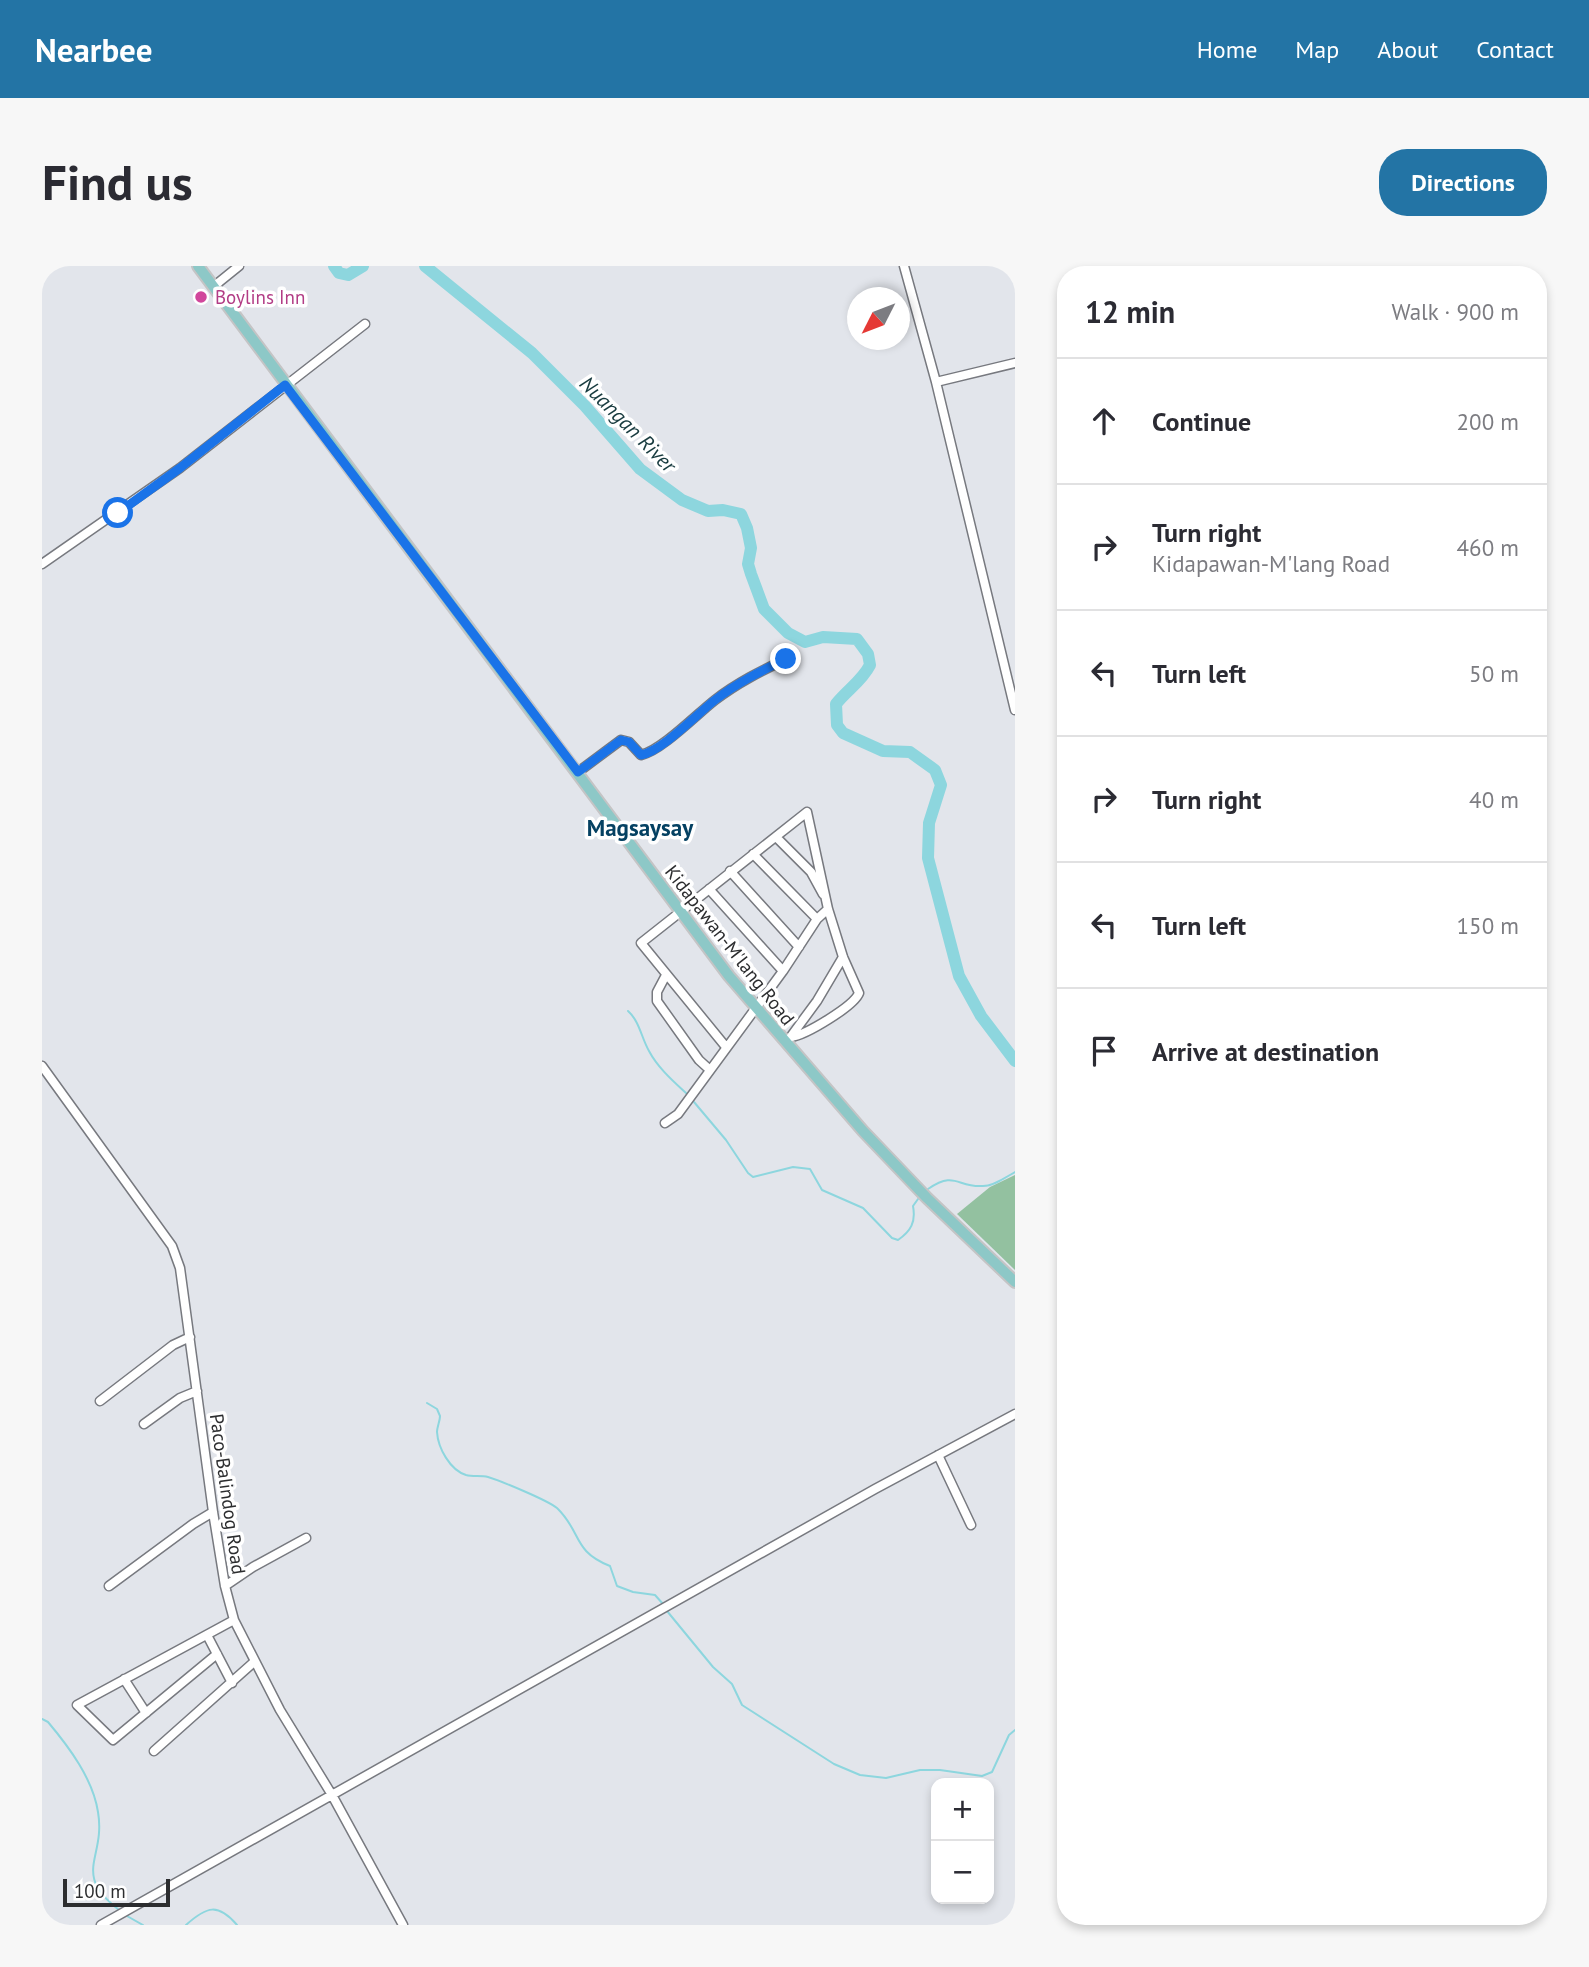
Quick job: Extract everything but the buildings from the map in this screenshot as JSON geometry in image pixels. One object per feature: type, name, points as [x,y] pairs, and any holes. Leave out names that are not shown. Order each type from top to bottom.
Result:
[{"type":"main road","name":"Kidapawan-M'lang Road","points":[[198,266],[755,1009],[788,1040],[927,1198],[1015,1282]]},
{"type":"street","points":[[213,286],[239,266]]},
{"type":"street","points":[[904,266],[1011,677],[1015,710]]},
{"type":"street","points":[[42,564],[180,468],[365,324]]},
{"type":"street","points":[[936,382],[1015,363]]},
{"type":"street","points":[[578,772],[621,740],[629,742],[641,755],[655,749],[717,698],[754,674],[786,659]]},
{"type":"street","points":[[726,1047],[641,943],[807,812],[828,906],[843,957],[859,993],[857,999],[788,1040]]},
{"type":"street","points":[[776,837],[811,872],[828,906]]},
{"type":"street","points":[[753,854],[817,919]]},
{"type":"street","points":[[730,871],[799,947]]},
{"type":"street","points":[[709,889],[783,971]]},
{"type":"street","points":[[665,1123],[678,1114],[828,906]]},
{"type":"street","points":[[788,1040],[817,1001],[843,957]]},
{"type":"street","points":[[666,975],[657,992],[657,1001],[699,1060],[710,1070]]},
{"type":"street","name":"Paco-Balindog Road","points":[[42,1066],[172,1246],[180,1269],[213,1512],[225,1586],[234,1620],[280,1710],[332,1795],[403,1925]]},
{"type":"street","points":[[100,1401],[173,1345],[190,1337]]},
{"type":"street","points":[[144,1424],[180,1398],[197,1391]]},
{"type":"street","points":[[101,1925],[937,1455],[1015,1414]]},
{"type":"street","points":[[937,1455],[971,1525]]},
{"type":"street","points":[[109,1586],[213,1512]]},
{"type":"street","points":[[225,1586],[306,1538]]},
{"type":"street","points":[[216,1654],[113,1740],[78,1705],[234,1620]]},
{"type":"street","points":[[207,1635],[232,1682]]},
{"type":"street","points":[[154,1751],[254,1662]]},
{"type":"street","points":[[124,1679],[146,1713]]},
{"type":"green space","points":[[1015,1175],[1015,1270],[957,1214],[990,1187]]},
{"type":"waterway","name":"Nuangan River","points":[[334,266],[339,273],[348,275],[363,266]]},
{"type":"waterway","name":"Nuangan River","points":[[425,266],[532,353],[585,406],[640,469],[682,500],[708,511],[723,510],[741,514],[751,548],[748,564],[764,609],[788,633],[805,642],[823,637],[857,639],[868,654],[870,665],[836,704],[837,725],[843,733],[883,751],[910,752],[935,770],[941,785],[929,823],[928,858],[959,976],[981,1016],[1015,1061]]},
{"type":"waterway","points":[[628,1011],[657,1063],[687,1094]]},
{"type":"waterway","points":[[694,1102],[753,1177],[793,1167],[810,1169],[822,1190],[863,1208],[892,1238],[898,1240],[909,1230],[914,1217],[913,1206],[918,1199]]},
{"type":"waterway","points":[[928,1189],[937,1183],[951,1180],[974,1186],[987,1186],[1015,1172]]},
{"type":"waterway","points":[[427,1403],[437,1409],[440,1416],[437,1432],[440,1445],[455,1468],[466,1475],[494,1479],[557,1508],[589,1554],[610,1566],[617,1586],[633,1592],[655,1595],[663,1604]]},
{"type":"waterway","points":[[667,1611],[713,1667],[732,1684],[742,1705],[834,1764],[860,1775],[886,1778],[920,1770],[940,1770],[982,1776],[992,1772],[1009,1735],[1015,1730]]},
{"type":"waterway","points":[[42,1719],[48,1722],[72,1753],[91,1788],[98,1812],[99,1828],[93,1875],[105,1897],[119,1910]]},
{"type":"waterway","points":[[186,1925],[200,1914],[212,1910],[224,1913],[237,1925]]},
{"type":"waterway","points":[[127,1916],[143,1925]]},
{"type":"place","name":"Boylins Inn","points":[[201,297]]},
{"type":"district","name":"Magsaysay","points":[[640,827]]},
{"type":"route","points":[[118,513],[285,385],[578,772],[621,740],[629,742],[641,755],[647,754],[717,698],[754,674],[786,659]]}]
